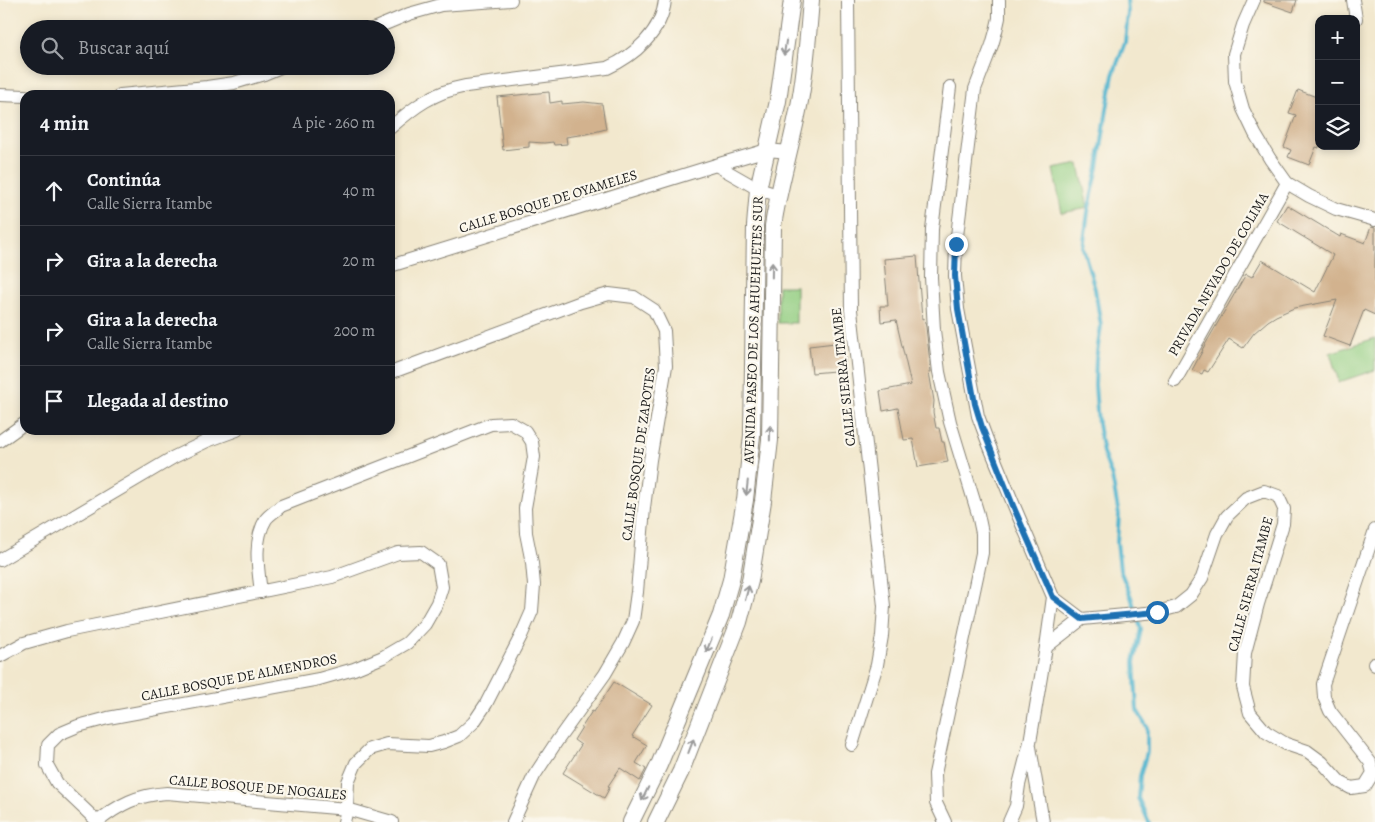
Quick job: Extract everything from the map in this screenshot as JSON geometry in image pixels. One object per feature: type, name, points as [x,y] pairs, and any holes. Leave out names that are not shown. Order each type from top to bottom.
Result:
[{"type":"street","points":[[395,20],[442,5],[511,0]]},
{"type":"street","points":[[395,124],[426,100],[456,88],[607,68],[618,63],[636,51],[650,34],[661,16],[665,0]]},
{"type":"street","name":"AVENIDA PASEO DE LOS AHUEHUETES SUR","points":[[631,822],[659,766],[721,615],[731,580],[745,500],[752,435],[755,226],[758,189],[778,101],[792,0]]},
{"type":"street","name":"AVENIDA PASEO DE LOS AHUEHUETES SUR","points":[[656,822],[680,772],[736,631],[750,581],[763,501],[770,440],[772,226],[799,105],[811,0]]},
{"type":"street","name":"CALLE SIERRA ITAMBE","points":[[848,0],[851,310],[884,606],[882,636],[877,665],[852,745]]},
{"type":"street","points":[[999,0],[999,18],[996,31],[975,89],[956,244],[956,292],[975,404],[982,427],[1014,508],[1053,597],[1082,619],[1046,647]]},
{"type":"street","points":[[1254,0],[1243,25],[1234,54],[1235,81],[1243,109],[1255,134],[1287,183],[1308,196],[1336,208],[1375,220]]},
{"type":"street","points":[[1353,0],[1355,15]]},
{"type":"street","points":[[174,90],[234,83],[261,75]]},
{"type":"street","points":[[945,822],[936,802],[935,774],[982,553],[982,532],[978,514],[950,422],[938,372],[934,330],[931,277],[932,230],[950,87]]},
{"type":"street","points":[[0,95],[20,96]]},
{"type":"street","points":[[767,150],[789,152]]},
{"type":"street","name":"CALLE BOSQUE DE OYAMELES","points":[[395,264],[767,150]]},
{"type":"street","points":[[716,165],[758,189],[778,195]]},
{"type":"street","name":"PRIVADA NEVADO DE COLIMA","points":[[1175,381],[1287,183]]},
{"type":"street","name":"CALLE BOSQUE DE ZAPOTES","points":[[395,371],[581,302],[608,294],[634,297],[654,310],[664,331],[666,366],[645,499],[633,621],[606,674],[534,776],[513,822]]},
{"type":"street","points":[[261,592],[257,562],[259,536],[267,518],[281,506],[492,424],[511,423],[525,431],[532,442],[534,457],[524,508],[534,585],[532,611],[522,636],[486,704],[474,722],[459,736],[429,746],[388,744],[370,749],[356,763],[348,782],[347,809],[344,822]]},
{"type":"street","points":[[0,441],[20,427]]},
{"type":"street","points":[[0,560],[174,457],[224,435]]},
{"type":"street","name":"CALLE SIERRA ITAMBE","points":[[1082,619],[1151,613],[1176,607],[1191,595],[1202,578],[1217,534],[1227,516],[1246,498],[1264,491],[1278,496],[1284,509],[1283,524],[1245,653],[1243,686],[1250,713],[1266,732],[1286,744],[1307,751],[1322,762],[1340,782],[1351,788],[1365,786],[1373,773],[1370,762],[1330,711],[1324,697],[1323,684],[1375,530]]},
{"type":"street","name":"CALLE BOSQUE DE ALMENDROS","points":[[0,656],[24,643],[67,632],[332,576],[398,553],[421,552],[438,564],[442,587],[437,603],[424,624],[407,643],[383,657],[354,669],[319,679],[108,718],[78,726],[59,734],[48,745],[47,765],[57,783],[97,822]]},
{"type":"street","points":[[1009,822],[1016,806],[1019,785],[1030,742],[1053,597]]},
{"type":"street","points":[[1030,742],[1043,822]]},
{"type":"street","name":"CALLE BOSQUE DE NOGALES","points":[[97,822],[126,802],[149,794],[167,793],[347,809],[392,822]]},
{"type":"green space","points":[[1079,164],[1088,208],[1062,213],[1053,169]]},
{"type":"green space","points":[[778,286],[796,286],[796,323],[778,323]]},
{"type":"green space","points":[[1375,338],[1375,370],[1339,382],[1330,353]]},
{"type":"building","points":[[1264,0],[1297,0],[1293,12],[1264,2]]},
{"type":"building","points":[[1298,90],[1315,96],[1315,150],[1309,165],[1288,157],[1291,150],[1284,147],[1296,115],[1289,113]]},
{"type":"building","points":[[549,92],[550,103],[562,101],[562,104],[584,102],[602,104],[606,129],[566,137],[567,144],[554,145],[553,142],[529,142],[529,147],[503,150],[497,97]]},
{"type":"building","points":[[1287,205],[1340,237],[1341,234],[1365,243],[1371,227],[1375,228],[1375,315],[1364,310],[1350,346],[1323,336],[1337,300],[1294,308],[1268,321],[1254,333],[1243,348],[1229,339],[1208,372],[1204,370],[1202,374],[1192,370],[1246,274],[1252,277],[1262,260],[1315,292],[1333,255],[1277,221]]},
{"type":"building","points":[[917,256],[922,319],[924,318],[926,327],[931,372],[929,372],[934,401],[933,412],[936,428],[939,428],[942,442],[944,442],[948,462],[918,467],[913,439],[904,440],[898,408],[883,411],[880,391],[911,385],[896,320],[881,322],[880,306],[888,306],[884,259]]},
{"type":"building","points":[[844,342],[846,370],[812,373],[809,346]]},
{"type":"building","points":[[614,682],[652,705],[632,736],[647,745],[636,763],[646,769],[640,781],[620,768],[608,786],[610,787],[604,798],[563,773],[581,745],[574,740],[592,711],[594,712]]},
{"type":"waterway","points":[[1127,0],[1128,13],[1125,42],[1113,75],[1083,248],[1095,289],[1101,326],[1096,359],[1095,385],[1098,424],[1103,453],[1112,477],[1119,515],[1117,542],[1120,570],[1141,629],[1134,662],[1137,710],[1147,727],[1147,752],[1140,776],[1138,798],[1149,822]]},
{"type":"route","points":[[956,244],[955,276],[958,309],[978,416],[1014,508],[1053,597],[1082,619],[1157,612]]}]
